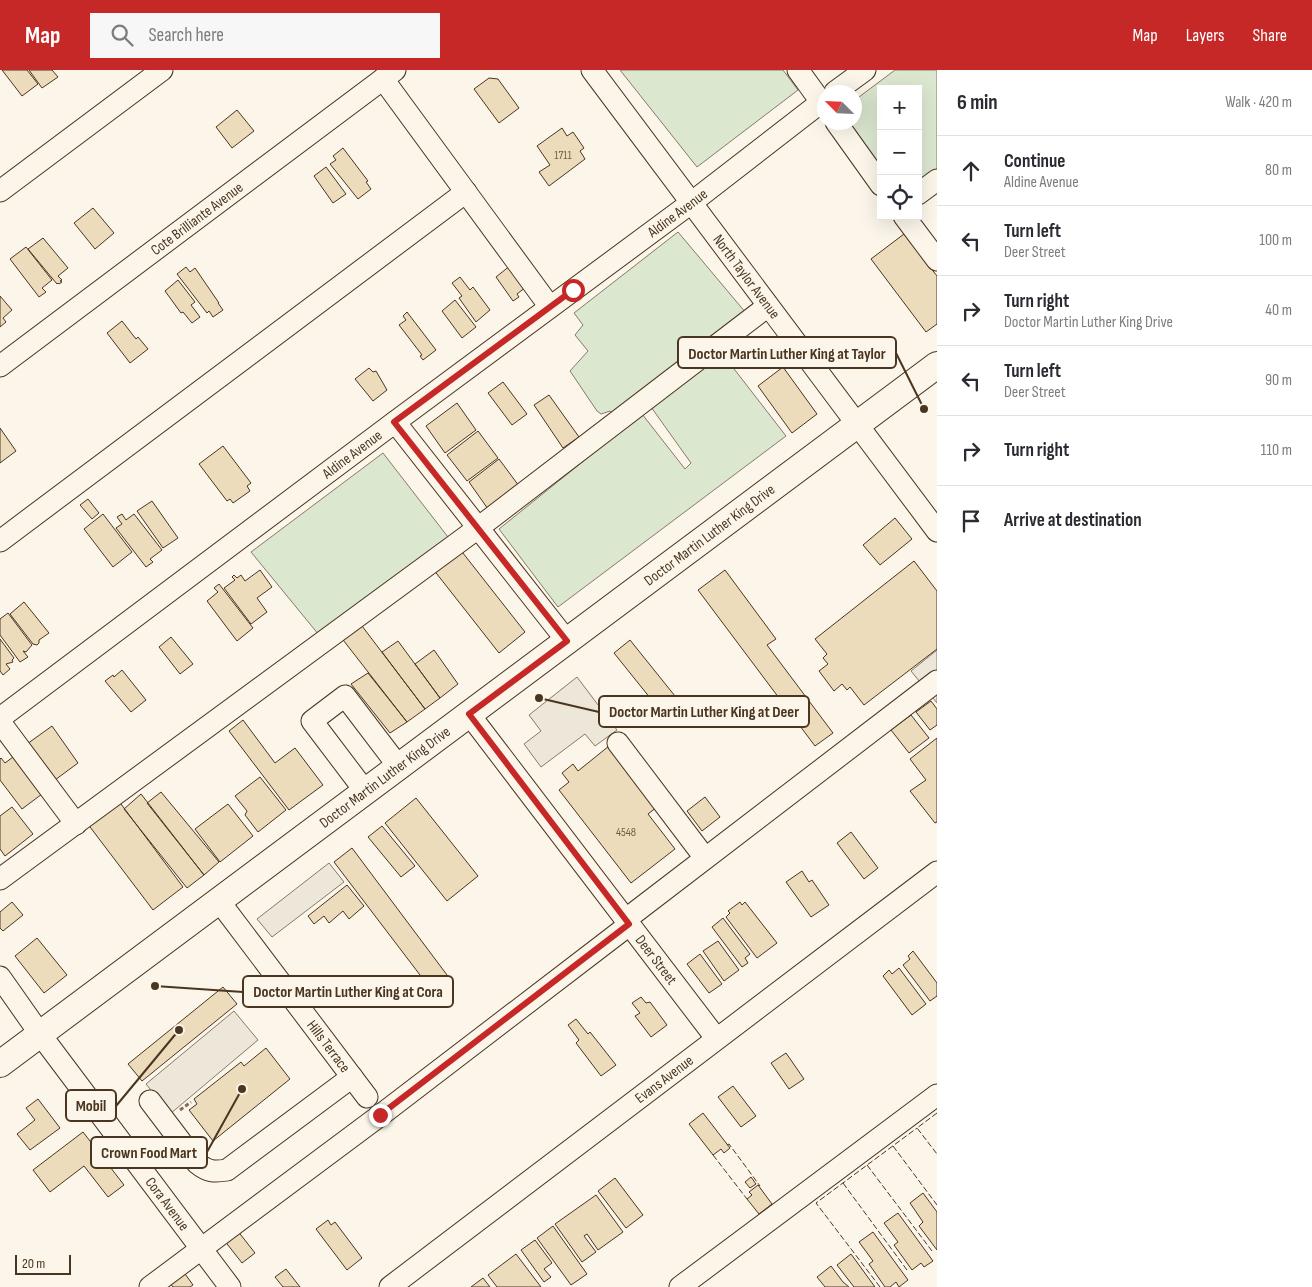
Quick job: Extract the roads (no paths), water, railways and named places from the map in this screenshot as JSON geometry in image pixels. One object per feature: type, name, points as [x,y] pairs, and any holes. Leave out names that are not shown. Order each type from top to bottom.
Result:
[{"type":"main road","name":"Doctor Martin Luther King Drive","points":[[0,1064],[937,365]]},
{"type":"street","points":[[0,190],[162,70]]},
{"type":"street","name":"North Taylor Avenue","points":[[592,70],[937,532]]},
{"type":"street","points":[[798,70],[817,90]]},
{"type":"street","name":"Aldine Avenue","points":[[846,85],[865,70]]},
{"type":"street","points":[[389,75],[466,192],[550,307]]},
{"type":"street","name":"Cote Brilliante Avenue","points":[[0,366],[389,75]]},
{"type":"street","name":"Aldine Avenue","points":[[0,720],[394,422],[691,203],[817,107]]},
{"type":"street","points":[[842,130],[877,178]]},
{"type":"street","points":[[922,191],[937,180]]},
{"type":"street","points":[[0,541],[466,192]]},
{"type":"street","points":[[907,220],[937,260]]},
{"type":"street","points":[[0,879],[478,528],[768,306]]},
{"type":"street","points":[[394,422],[567,641]]},
{"type":"street","points":[[150,1287],[627,922],[705,858],[937,681]]},
{"type":"street","points":[[366,791],[312,721],[345,696],[399,767]]},
{"type":"street","name":"Deer Street","points":[[469,714],[716,1038]]},
{"type":"street","points":[[0,720],[76,824]]},
{"type":"street","points":[[618,743],[705,858]]},
{"type":"street","name":"Evans Avenue","points":[[390,1287],[937,872]]},
{"type":"street","name":"Hills Terrace","points":[[218,901],[367,1097]]},
{"type":"street","name":"Cora Avenue","points":[[0,977],[40,1034],[230,1287]]},
{"type":"street","points":[[150,1101],[197,1163],[204,1169],[219,1172],[227,1170],[352,1077]]},
{"type":"street","points":[[680,1287],[937,1095]]},
{"type":"place","name":"Doctor Martin Luther King at Taylor","points":[[924,409]]},
{"type":"place","name":"Doctor Martin Luther King at Deer","points":[[539,698]]},
{"type":"place","name":"Doctor Martin Luther King at Cora","points":[[155,986]]},
{"type":"place","name":"Mobil","points":[[179,1030]]},
{"type":"place","name":"Crown Food Mart","points":[[242,1089]]}]
